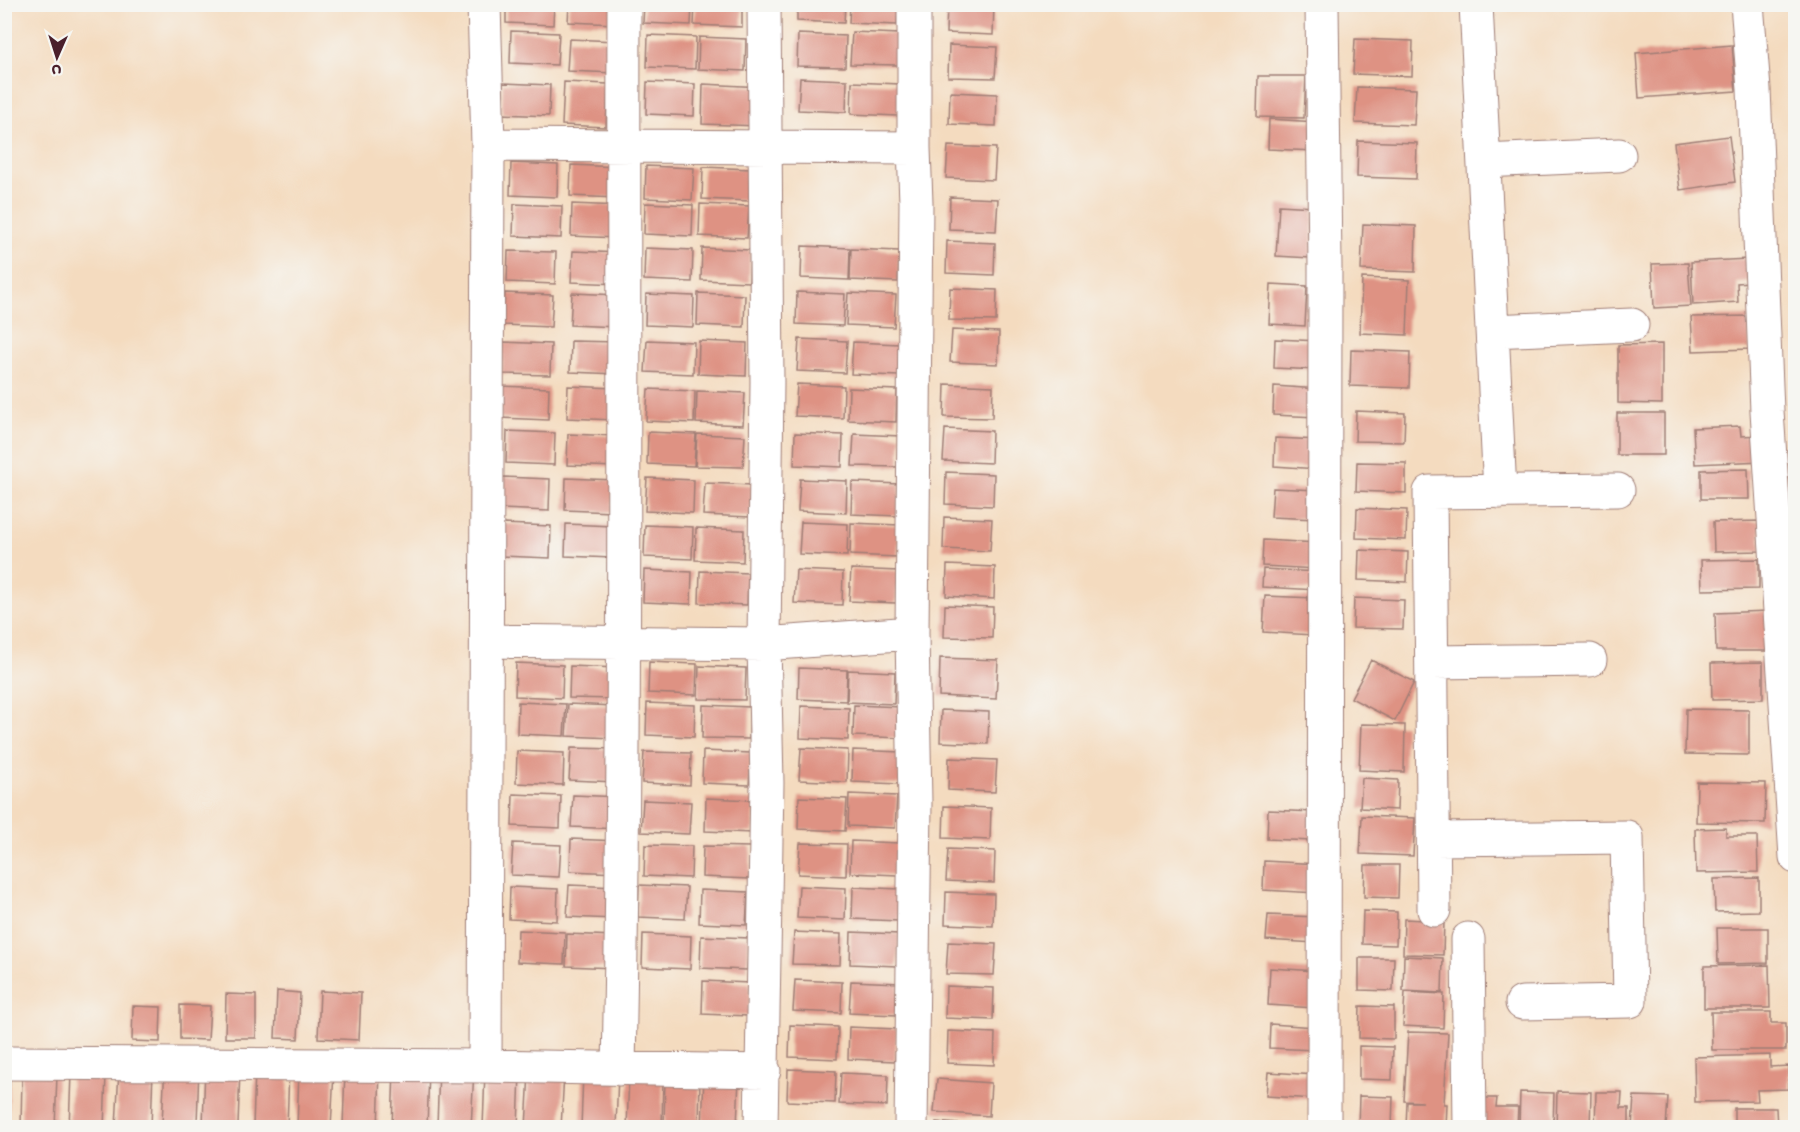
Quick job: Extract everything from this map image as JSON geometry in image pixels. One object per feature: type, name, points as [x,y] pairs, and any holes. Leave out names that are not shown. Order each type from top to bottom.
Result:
[{"type":"street","points":[[484,4],[488,145],[485,451],[488,641],[486,1066]]},
{"type":"street","points":[[619,1069],[625,799],[624,4]]},
{"type":"street","points":[[761,1128],[764,1071],[767,783],[764,644],[768,382],[764,4]]},
{"type":"street","points":[[911,1128],[915,803],[912,633],[916,203],[914,4]]},
{"type":"street","points":[[1322,4],[1325,266],[1324,1128]]},
{"type":"street","points":[[1476,4],[1500,492]]},
{"type":"street","points":[[1747,4],[1781,410],[1796,857]]},
{"type":"street","points":[[488,145],[914,148]]},
{"type":"street","points":[[1484,161],[1619,155]]},
{"type":"street","points":[[1492,332],[1632,325]]},
{"type":"street","points":[[1434,910],[1430,492],[1618,490]]},
{"type":"street","points":[[488,641],[623,640],[764,644],[912,633]]},
{"type":"street","points":[[1432,662],[1590,660]]},
{"type":"street","points":[[1435,839],[1627,837],[1630,1002],[1522,1003]]},
{"type":"street","points":[[1468,939],[1470,1128]]},
{"type":"street","points":[[4,1064],[486,1066],[764,1071]]},
{"type":"building","points":[[506,4],[554,4],[553,25],[506,23]]},
{"type":"building","points":[[569,4],[617,4],[616,24],[568,22]]},
{"type":"building","points":[[644,4],[692,4],[691,25],[643,23]]},
{"type":"building","points":[[695,4],[742,4],[742,27],[694,25]]},
{"type":"building","points":[[797,4],[845,4],[844,23],[797,21]]},
{"type":"building","points":[[850,4],[898,4],[897,25],[849,23]]},
{"type":"building","points":[[947,4],[994,4],[993,35],[946,33]]},
{"type":"building","points":[[511,31],[559,33],[557,65],[510,63]]},
{"type":"building","points":[[852,32],[900,34],[898,65],[850,64]]},
{"type":"building","points":[[798,34],[846,36],[845,67],[797,66]]},
{"type":"building","points":[[648,35],[696,37],[695,69],[647,67]]},
{"type":"building","points":[[699,37],[746,39],[745,71],[698,69]]},
{"type":"building","points":[[569,39],[616,41],[615,73],[567,71]]},
{"type":"building","points":[[1355,39],[1413,41],[1412,76],[1353,74]]},
{"type":"building","points":[[949,45],[997,47],[995,78],[948,77]]},
{"type":"building","points":[[1732,45],[1736,91],[1639,98],[1636,53]]},
{"type":"building","points":[[1258,76],[1306,76],[1304,118],[1257,117]]},
{"type":"building","points":[[800,78],[847,80],[846,112],[798,110]]},
{"type":"building","points":[[564,82],[608,84],[606,127],[562,125]]},
{"type":"building","points":[[647,82],[695,84],[694,116],[646,114]]},
{"type":"building","points":[[852,82],[900,84],[898,116],[851,114]]},
{"type":"building","points":[[503,83],[550,85],[549,116],[502,114]]},
{"type":"building","points":[[703,84],[762,87],[760,126],[702,124]]},
{"type":"building","points":[[1357,87],[1416,89],[1414,125],[1355,123]]},
{"type":"building","points":[[950,92],[997,94],[996,126],[949,124]]},
{"type":"building","points":[[1269,119],[1317,122],[1316,151],[1268,149]]},
{"type":"building","points":[[1729,136],[1735,182],[1680,190],[1674,143]]},
{"type":"building","points":[[1358,141],[1417,143],[1416,179],[1357,177]]},
{"type":"building","points":[[948,146],[996,148],[994,180],[946,178]]},
{"type":"building","points":[[511,163],[558,165],[557,197],[510,195]]},
{"type":"building","points":[[571,165],[619,167],[618,198],[570,196]]},
{"type":"building","points":[[646,166],[694,168],[692,200],[645,198]]},
{"type":"building","points":[[703,167],[751,169],[750,201],[702,199]]},
{"type":"building","points":[[950,197],[998,199],[996,231],[949,229]]},
{"type":"building","points":[[645,203],[693,205],[692,236],[644,234]]},
{"type":"building","points":[[514,204],[562,206],[561,238],[513,236]]},
{"type":"building","points":[[572,204],[620,206],[618,238],[571,236]]},
{"type":"building","points":[[700,204],[749,206],[747,238],[699,236]]},
{"type":"building","points":[[1279,205],[1314,207],[1311,258],[1276,256]]},
{"type":"building","points":[[1363,224],[1416,226],[1415,272],[1361,270]]},
{"type":"building","points":[[947,241],[995,243],[994,275],[946,273]]},
{"type":"building","points":[[802,246],[850,248],[849,280],[801,278]]},
{"type":"building","points":[[645,248],[693,250],[692,282],[644,280]]},
{"type":"building","points":[[702,248],[750,250],[749,282],[701,280]]},
{"type":"building","points":[[851,249],[899,251],[898,282],[850,280]]},
{"type":"building","points":[[508,251],[556,252],[555,284],[507,282]]},
{"type":"building","points":[[573,251],[620,253],[619,284],[571,282]]},
{"type":"building","points":[[1747,259],[1749,282],[1737,283],[1738,302],[1693,305],[1691,262]]},
{"type":"building","points":[[1688,263],[1691,306],[1654,308],[1652,264]]},
{"type":"building","points":[[1362,278],[1409,280],[1407,335],[1360,333]]},
{"type":"building","points":[[1271,284],[1307,286],[1305,326],[1269,324]]},
{"type":"building","points":[[950,288],[997,290],[996,321],[949,320]]},
{"type":"building","points":[[797,292],[845,294],[843,326],[796,324]]},
{"type":"building","points":[[505,293],[553,295],[551,327],[503,325]]},
{"type":"building","points":[[572,293],[619,295],[618,327],[570,325]]},
{"type":"building","points":[[698,293],[745,295],[744,327],[697,325]]},
{"type":"building","points":[[848,293],[896,295],[894,327],[846,325]]},
{"type":"building","points":[[646,294],[694,296],[693,327],[645,325]]},
{"type":"building","points":[[1749,316],[1750,349],[1693,351],[1691,317]]},
{"type":"building","points":[[952,330],[999,332],[998,364],[950,362]]},
{"type":"building","points":[[799,339],[847,341],[845,373],[797,371]]},
{"type":"building","points":[[1275,339],[1320,341],[1318,370],[1274,368]]},
{"type":"building","points":[[647,340],[694,342],[693,374],[645,372]]},
{"type":"building","points":[[571,341],[619,342],[618,374],[570,372]]},
{"type":"building","points":[[699,341],[747,343],[746,376],[698,374]]},
{"type":"building","points":[[503,342],[551,344],[550,375],[502,374]]},
{"type":"building","points":[[853,342],[900,344],[899,376],[851,374]]},
{"type":"building","points":[[1662,344],[1662,404],[1618,403],[1618,345]]},
{"type":"building","points":[[1351,350],[1410,352],[1409,388],[1350,386]]},
{"type":"building","points":[[797,384],[844,386],[843,418],[795,416]]},
{"type":"building","points":[[945,384],[993,386],[992,418],[944,417]]},
{"type":"building","points":[[501,386],[549,388],[548,420],[500,418]]},
{"type":"building","points":[[568,386],[615,388],[614,420],[567,418]]},
{"type":"building","points":[[1274,386],[1319,389],[1317,417],[1273,415]]},
{"type":"building","points":[[849,388],[897,390],[896,422],[848,420]]},
{"type":"building","points":[[648,389],[695,391],[694,423],[646,421]]},
{"type":"building","points":[[697,391],[745,393],[743,425],[696,423]]},
{"type":"building","points":[[1356,411],[1405,413],[1404,442],[1355,441]]},
{"type":"building","points":[[1617,413],[1664,413],[1664,455],[1617,455]]},
{"type":"building","points":[[1740,426],[1741,436],[1762,435],[1763,461],[1695,464],[1693,428]]},
{"type":"building","points":[[945,429],[992,431],[991,463],[943,461]]},
{"type":"building","points":[[507,431],[555,433],[554,465],[506,463]]},
{"type":"building","points":[[648,432],[696,434],[694,466],[647,464]]},
{"type":"building","points":[[795,433],[843,435],[842,467],[794,465]]},
{"type":"building","points":[[568,434],[616,436],[615,467],[567,465]]},
{"type":"building","points":[[697,434],[745,436],[743,467],[695,466]]},
{"type":"building","points":[[854,434],[901,436],[899,467],[852,466]]},
{"type":"building","points":[[1275,438],[1320,440],[1318,469],[1274,466]]},
{"type":"building","points":[[1357,462],[1406,463],[1406,493],[1356,491]]},
{"type":"building","points":[[1748,469],[1749,499],[1701,499],[1701,470]]},
{"type":"building","points":[[946,472],[994,474],[993,506],[945,504]]},
{"type":"building","points":[[503,477],[550,479],[549,511],[501,509]]},
{"type":"building","points":[[566,478],[614,480],[612,512],[565,510]]},
{"type":"building","points":[[647,478],[694,480],[693,513],[645,511]]},
{"type":"building","points":[[800,479],[847,481],[846,513],[798,511]]},
{"type":"building","points":[[852,482],[900,484],[898,516],[851,514]]},
{"type":"building","points":[[705,483],[752,485],[751,517],[703,515]]},
{"type":"building","points":[[1273,488],[1317,490],[1316,519],[1271,517]]},
{"type":"building","points":[[1357,508],[1407,510],[1406,540],[1356,538]]},
{"type":"building","points":[[944,517],[992,519],[990,551],[943,549]]},
{"type":"building","points":[[1760,521],[1761,551],[1714,552],[1713,522]]},
{"type":"building","points":[[801,522],[848,524],[847,556],[799,554]]},
{"type":"building","points":[[851,523],[899,525],[898,557],[850,555]]},
{"type":"building","points":[[503,524],[551,526],[550,558],[501,556]]},
{"type":"building","points":[[566,524],[613,526],[612,558],[565,556]]},
{"type":"building","points":[[645,525],[693,527],[692,559],[644,557]]},
{"type":"building","points":[[696,528],[744,530],[743,562],[695,560]]},
{"type":"building","points":[[1263,540],[1318,543],[1316,569],[1262,566]]},
{"type":"building","points":[[1359,550],[1408,552],[1407,582],[1358,580]]},
{"type":"building","points":[[1759,559],[1759,589],[1702,590],[1701,560]]},
{"type":"building","points":[[947,565],[995,567],[994,599],[946,596]]},
{"type":"building","points":[[851,569],[898,571],[896,603],[849,601]]},
{"type":"building","points":[[1263,569],[1318,572],[1317,590],[1262,587]]},
{"type":"building","points":[[644,570],[692,572],[691,604],[643,602]]},
{"type":"building","points":[[796,570],[843,572],[842,605],[794,603]]},
{"type":"building","points":[[700,571],[748,573],[747,605],[699,603]]},
{"type":"building","points":[[1265,596],[1315,598],[1313,635],[1263,632]]},
{"type":"building","points":[[1354,598],[1404,600],[1403,629],[1353,628]]},
{"type":"building","points":[[945,605],[993,607],[992,638],[944,637]]},
{"type":"building","points":[[1768,611],[1768,651],[1716,651],[1715,613]]},
{"type":"building","points":[[940,658],[998,660],[996,699],[939,696]]},
{"type":"building","points":[[1371,660],[1414,682],[1395,721],[1351,698]]},
{"type":"building","points":[[649,662],[697,664],[696,695],[648,693]]},
{"type":"building","points":[[1763,662],[1763,699],[1712,700],[1711,663]]},
{"type":"building","points":[[516,663],[563,665],[562,698],[515,696]]},
{"type":"building","points":[[570,666],[618,668],[617,699],[569,698]]},
{"type":"building","points":[[699,666],[746,668],[745,700],[698,699]]},
{"type":"building","points":[[799,668],[847,670],[846,701],[798,699]]},
{"type":"building","points":[[848,670],[895,672],[894,704],[847,702]]},
{"type":"building","points":[[518,702],[566,704],[564,736],[517,734]]},
{"type":"building","points":[[647,703],[695,705],[694,737],[646,735]]},
{"type":"building","points":[[568,704],[615,706],[614,738],[566,736]]},
{"type":"building","points":[[703,705],[750,707],[749,739],[702,738]]},
{"type":"building","points":[[854,705],[902,707],[901,738],[853,736]]},
{"type":"building","points":[[801,706],[849,708],[848,740],[800,738]]},
{"type":"building","points":[[1686,709],[1749,710],[1749,755],[1685,754]]},
{"type":"building","points":[[941,710],[989,712],[988,744],[940,742]]},
{"type":"building","points":[[1361,724],[1405,725],[1404,772],[1359,770]]},
{"type":"building","points":[[571,748],[618,749],[617,782],[569,780]]},
{"type":"building","points":[[801,748],[848,750],[847,782],[799,780]]},
{"type":"building","points":[[853,750],[901,752],[900,784],[852,782]]},
{"type":"building","points":[[517,751],[564,753],[563,785],[516,783]]},
{"type":"building","points":[[703,751],[751,753],[749,785],[702,783]]},
{"type":"building","points":[[644,752],[691,753],[690,785],[642,783]]},
{"type":"building","points":[[949,758],[997,760],[995,792],[948,790]]},
{"type":"building","points":[[1362,778],[1398,780],[1397,810],[1360,808]]},
{"type":"building","points":[[1697,782],[1766,783],[1765,823],[1696,822]]},
{"type":"building","points":[[513,794],[561,796],[560,828],[512,826]]},
{"type":"building","points":[[849,794],[897,796],[895,828],[848,826]]},
{"type":"building","points":[[573,795],[620,797],[619,829],[571,827]]},
{"type":"building","points":[[799,797],[847,799],[845,831],[798,829]]},
{"type":"building","points":[[706,798],[754,800],[753,833],[705,831]]},
{"type":"building","points":[[643,800],[691,802],[689,834],[641,832]]},
{"type":"building","points":[[944,806],[991,808],[990,840],[943,838]]},
{"type":"building","points":[[1268,810],[1314,812],[1312,841],[1267,839]]},
{"type":"building","points":[[1362,816],[1415,818],[1413,856],[1360,854]]},
{"type":"building","points":[[1726,828],[1726,836],[1757,836],[1758,872],[1696,873],[1695,829]]},
{"type":"building","points":[[571,839],[619,841],[618,873],[570,871]]},
{"type":"building","points":[[851,841],[899,843],[898,875],[850,873]]},
{"type":"building","points":[[513,843],[561,845],[559,877],[511,875]]},
{"type":"building","points":[[800,843],[847,844],[846,876],[798,874]]},
{"type":"building","points":[[645,845],[692,846],[691,878],[644,876]]},
{"type":"building","points":[[703,846],[751,847],[750,879],[702,877]]},
{"type":"building","points":[[948,849],[995,851],[994,883],[946,881]]},
{"type":"building","points":[[1264,861],[1319,864],[1317,893],[1263,890]]},
{"type":"building","points":[[1365,865],[1399,865],[1398,898],[1364,897]]},
{"type":"building","points":[[1759,878],[1759,911],[1715,912],[1714,879]]},
{"type":"building","points":[[569,885],[616,887],[615,919],[567,917]]},
{"type":"building","points":[[639,885],[687,887],[685,919],[638,917]]},
{"type":"building","points":[[799,886],[846,888],[845,920],[797,918]]},
{"type":"building","points":[[510,887],[558,889],[557,921],[509,919]]},
{"type":"building","points":[[853,887],[900,889],[899,921],[852,919]]},
{"type":"building","points":[[700,890],[748,892],[746,925],[699,923]]},
{"type":"building","points":[[946,892],[994,894],[993,926],[945,924]]},
{"type":"building","points":[[1363,911],[1397,912],[1396,945],[1362,944]]},
{"type":"building","points":[[1268,915],[1317,917],[1316,943],[1266,940]]},
{"type":"building","points":[[1404,919],[1444,921],[1443,955],[1403,954]]},
{"type":"building","points":[[1717,928],[1768,928],[1768,963],[1718,964]]},
{"type":"building","points":[[518,930],[565,932],[564,964],[517,962]]},
{"type":"building","points":[[794,932],[841,934],[840,965],[792,964]]},
{"type":"building","points":[[851,932],[899,934],[897,966],[850,964]]},
{"type":"building","points":[[567,934],[615,936],[614,968],[566,966]]},
{"type":"building","points":[[643,934],[691,936],[690,969],[642,967]]},
{"type":"building","points":[[701,936],[749,938],[747,970],[700,968]]},
{"type":"building","points":[[948,942],[996,944],[994,975],[946,974]]},
{"type":"building","points":[[1404,956],[1443,958],[1442,993],[1403,991]]},
{"type":"building","points":[[1359,958],[1394,958],[1393,991],[1359,990]]},
{"type":"building","points":[[1769,965],[1770,1008],[1704,1008],[1704,966]]},
{"type":"building","points":[[1270,968],[1317,971],[1315,1008],[1268,1005]]},
{"type":"building","points":[[795,980],[842,982],[841,1013],[793,1011]]},
{"type":"building","points":[[703,981],[750,983],[749,1016],[702,1014]]},
{"type":"building","points":[[851,981],[899,983],[897,1015],[849,1013]]},
{"type":"building","points":[[946,986],[994,988],[993,1020],[945,1018]]},
{"type":"building","points":[[277,991],[300,993],[298,1039],[275,1038]]},
{"type":"building","points":[[320,991],[361,993],[359,1040],[318,1038]]},
{"type":"building","points":[[1405,992],[1444,994],[1443,1028],[1403,1026]]},
{"type":"building","points":[[226,994],[256,995],[256,1038],[225,1038]]},
{"type":"building","points":[[180,1005],[210,1006],[208,1040],[180,1039]]},
{"type":"building","points":[[133,1006],[161,1007],[160,1042],[132,1041]]},
{"type":"building","points":[[1360,1006],[1394,1007],[1394,1039],[1359,1038]]},
{"type":"building","points":[[1711,1012],[1771,1012],[1771,1023],[1786,1023],[1786,1050],[1712,1050]]},
{"type":"building","points":[[1270,1024],[1316,1027],[1315,1050],[1269,1048]]},
{"type":"building","points":[[790,1025],[838,1027],[837,1059],[789,1057]]},
{"type":"building","points":[[849,1027],[897,1029],[895,1061],[848,1059]]},
{"type":"building","points":[[948,1031],[995,1033],[994,1065],[947,1063]]},
{"type":"building","points":[[1408,1032],[1448,1033],[1444,1104],[1447,1104],[1446,1128],[1406,1128],[1407,1102],[1423,1102],[1404,1101]]},
{"type":"building","points":[[1359,1046],[1393,1047],[1392,1080],[1359,1079]]},
{"type":"building","points":[[1770,1055],[1770,1067],[1789,1066],[1789,1089],[1757,1090],[1758,1101],[1695,1102],[1694,1057]]},
{"type":"building","points":[[165,1065],[199,1066],[197,1124],[162,1123]]},
{"type":"building","points":[[205,1067],[240,1068],[238,1126],[203,1125]]},
{"type":"building","points":[[439,1068],[474,1069],[471,1128],[437,1126]]},
{"type":"building","points":[[119,1069],[153,1070],[151,1128],[116,1127]]},
{"type":"building","points":[[255,1069],[289,1070],[287,1128],[253,1127]]},
{"type":"building","points":[[345,1069],[380,1071],[378,1128],[343,1127]]},
{"type":"building","points":[[394,1069],[429,1071],[427,1128],[392,1127]]},
{"type":"building","points":[[788,1069],[836,1071],[835,1103],[787,1101]]},
{"type":"building","points":[[4,1071],[10,1071],[8,1128],[4,1128]]},
{"type":"building","points":[[299,1071],[334,1072],[331,1128],[297,1128]]},
{"type":"building","points":[[485,1071],[520,1072],[518,1128],[483,1128]]},
{"type":"building","points":[[529,1072],[564,1073],[561,1128],[526,1128]]},
{"type":"building","points":[[1268,1072],[1316,1075],[1315,1099],[1266,1096]]},
{"type":"building","points":[[71,1073],[106,1074],[104,1128],[69,1128]]},
{"type":"building","points":[[583,1073],[618,1074],[616,1128],[581,1128]]},
{"type":"building","points":[[841,1073],[888,1075],[887,1106],[839,1104]]},
{"type":"building","points":[[22,1074],[57,1075],[55,1128],[21,1128]]},
{"type":"building","points":[[629,1075],[663,1076],[662,1128],[627,1128]]},
{"type":"building","points":[[704,1075],[739,1076],[737,1128],[702,1128]]},
{"type":"building","points":[[665,1077],[700,1078],[699,1128],[664,1128]]},
{"type":"building","points":[[937,1079],[991,1083],[989,1116],[934,1112]]},
{"type":"building","points":[[1557,1091],[1591,1092],[1590,1128],[1556,1128]]},
{"type":"building","points":[[1520,1092],[1554,1093],[1553,1128],[1519,1128]]},
{"type":"building","points":[[1596,1092],[1622,1092],[1621,1108],[1629,1108],[1629,1128],[1595,1128]]},
{"type":"building","points":[[1359,1096],[1393,1097],[1392,1128],[1358,1128]]},
{"type":"building","points":[[1634,1096],[1668,1097],[1666,1128],[1632,1128]]},
{"type":"building","points":[[1478,1098],[1497,1098],[1496,1107],[1518,1107],[1517,1128],[1478,1128]]},
{"type":"building","points":[[1734,1108],[1776,1108],[1777,1128],[1734,1128]]},
{"type":"building","points":[[936,1122],[980,1126],[980,1128],[935,1128]]},
{"type":"building","points":[[1270,1123],[1312,1126],[1312,1128],[1270,1128]]}]
